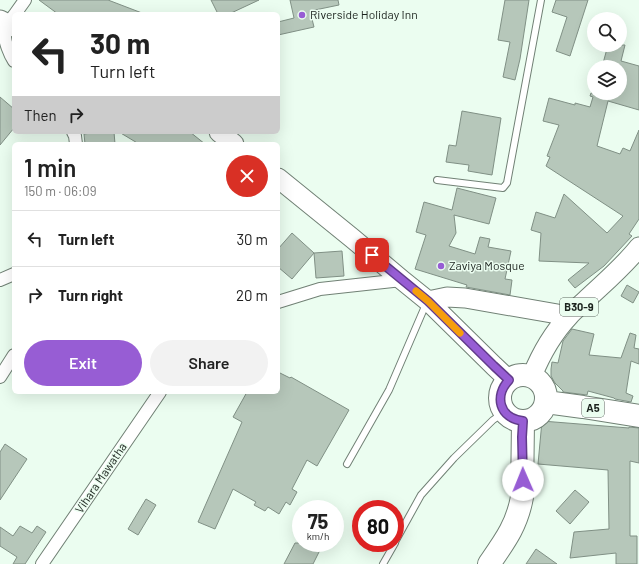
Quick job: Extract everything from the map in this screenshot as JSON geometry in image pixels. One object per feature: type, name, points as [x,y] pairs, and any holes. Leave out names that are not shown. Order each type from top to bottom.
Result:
[{"type":"highway","points":[[524,375],[532,376],[539,380],[544,387],[546,394],[546,402],[541,414],[529,421],[514,416],[501,405],[501,391],[509,380],[516,376],[524,375]]},
{"type":"highway","name":"A5","points":[[546,402],[639,416]]},
{"type":"highway","points":[[489,564],[510,534],[520,510],[523,480],[522,437],[514,416]]},
{"type":"main road","points":[[222,134],[232,142]]},
{"type":"main road","points":[[280,180],[428,301],[509,380]]},
{"type":"main road","name":"B30-9","points":[[532,376],[546,345],[569,316],[611,277],[639,247]]},
{"type":"main road","points":[[428,301],[447,297],[465,298],[569,316]]},
{"type":"street","points":[[16,12],[24,0]]},
{"type":"street","points":[[10,20],[4,32],[12,58]]},
{"type":"street","points":[[0,280],[12,275]]},
{"type":"street","points":[[280,301],[320,289],[402,280]]},
{"type":"street","points":[[0,377],[12,358]]},
{"type":"street","name":"Vihara Mawatha","points":[[42,564],[159,394]]},
{"type":"lane","points":[[437,180],[503,188],[508,183],[540,0]]},
{"type":"lane","points":[[347,464],[388,390],[428,301]]},
{"type":"lane","points":[[404,527],[421,496],[454,458],[494,420],[514,416]]},
{"type":"lane","points":[[383,564],[390,552]]},
{"type":"building","points":[[39,0],[108,0],[139,12],[55,12]]},
{"type":"building","points":[[211,0],[259,0],[233,12],[217,12]]},
{"type":"building","name":"Riverside Holiday Inn","points":[[290,0],[338,0],[339,5],[310,11],[314,27],[280,35],[280,22],[294,18]]},
{"type":"building","points":[[505,0],[529,0],[520,59],[515,80],[503,77],[510,42],[498,40]]},
{"type":"building","points":[[556,0],[588,0],[570,56],[556,51],[567,17],[552,12]]},
{"type":"building","points":[[606,52],[623,52],[621,60],[604,60]]},
{"type":"building","points":[[627,63],[639,66],[639,110],[608,101],[597,146],[620,154],[623,148],[630,151],[639,130],[639,219],[629,234],[632,236],[604,266],[575,288],[568,280],[589,263],[539,261],[541,233],[531,230],[536,212],[555,218],[564,194],[607,233],[623,216],[546,166],[550,157],[547,156],[559,125],[543,121],[549,98],[575,105],[575,103],[590,107],[592,100],[627,100]]},
{"type":"building","points":[[0,97],[12,107],[12,130],[0,145]]},
{"type":"building","points":[[462,111],[501,118],[492,175],[468,171],[469,165],[446,162],[449,145],[456,146]]},
{"type":"building","points":[[84,134],[114,134],[115,142],[85,142]]},
{"type":"building","points":[[122,134],[192,134],[202,142],[136,142]]},
{"type":"building","points":[[457,188],[496,198],[489,224],[454,215],[456,233],[449,246],[475,254],[480,237],[490,239],[488,247],[511,251],[505,279],[512,280],[510,295],[466,287],[467,285],[415,269],[426,235],[416,232],[424,202],[452,210]]},
{"type":"building","points":[[292,233],[314,253],[292,279],[280,269],[280,247]]},
{"type":"building","points":[[342,251],[344,276],[316,278],[314,253]]},
{"type":"building","points":[[627,285],[639,292],[633,303],[621,296]]},
{"type":"building","points":[[572,329],[594,334],[589,355],[621,358],[630,333],[636,335],[634,348],[639,349],[639,364],[631,361],[626,393],[633,396],[631,402],[588,391],[587,395],[563,392],[555,383],[551,376],[552,362],[558,363],[563,341]]},
{"type":"building","points":[[280,373],[290,378],[291,377],[349,410],[317,466],[307,460],[292,489],[297,492],[290,505],[286,502],[279,514],[268,507],[265,511],[254,505],[256,502],[233,489],[215,529],[198,522],[242,422],[233,417],[246,394],[280,394]]},
{"type":"building","points":[[542,421],[639,428],[639,463],[630,461],[630,536],[637,536],[637,564],[616,564],[616,553],[570,558],[574,532],[609,529],[608,470],[538,464]]},
{"type":"building","points":[[5,444],[27,459],[0,500],[0,452]]},
{"type":"building","points":[[575,490],[589,502],[570,524],[556,511]]},
{"type":"building","points":[[146,499],[156,505],[138,535],[128,529]]},
{"type":"building","points":[[20,526],[32,533],[37,526],[46,532],[25,564],[13,564],[17,557],[0,546],[0,527],[13,536]]},
{"type":"building","points":[[292,549],[292,552],[319,552],[313,564],[284,564]]},
{"type":"building","points":[[536,549],[557,564],[526,564]]},
{"type":"slow traffic","points":[[416,291],[460,333]]},
{"type":"place","name":"Riverside Holiday Inn","points":[[302,15]]},
{"type":"place","name":"Zaviya Mosque","points":[[441,266]]},
{"type":"route","points":[[372,255],[428,301],[509,380],[501,391],[500,398],[501,405],[510,417],[523,421],[523,480]]}]
